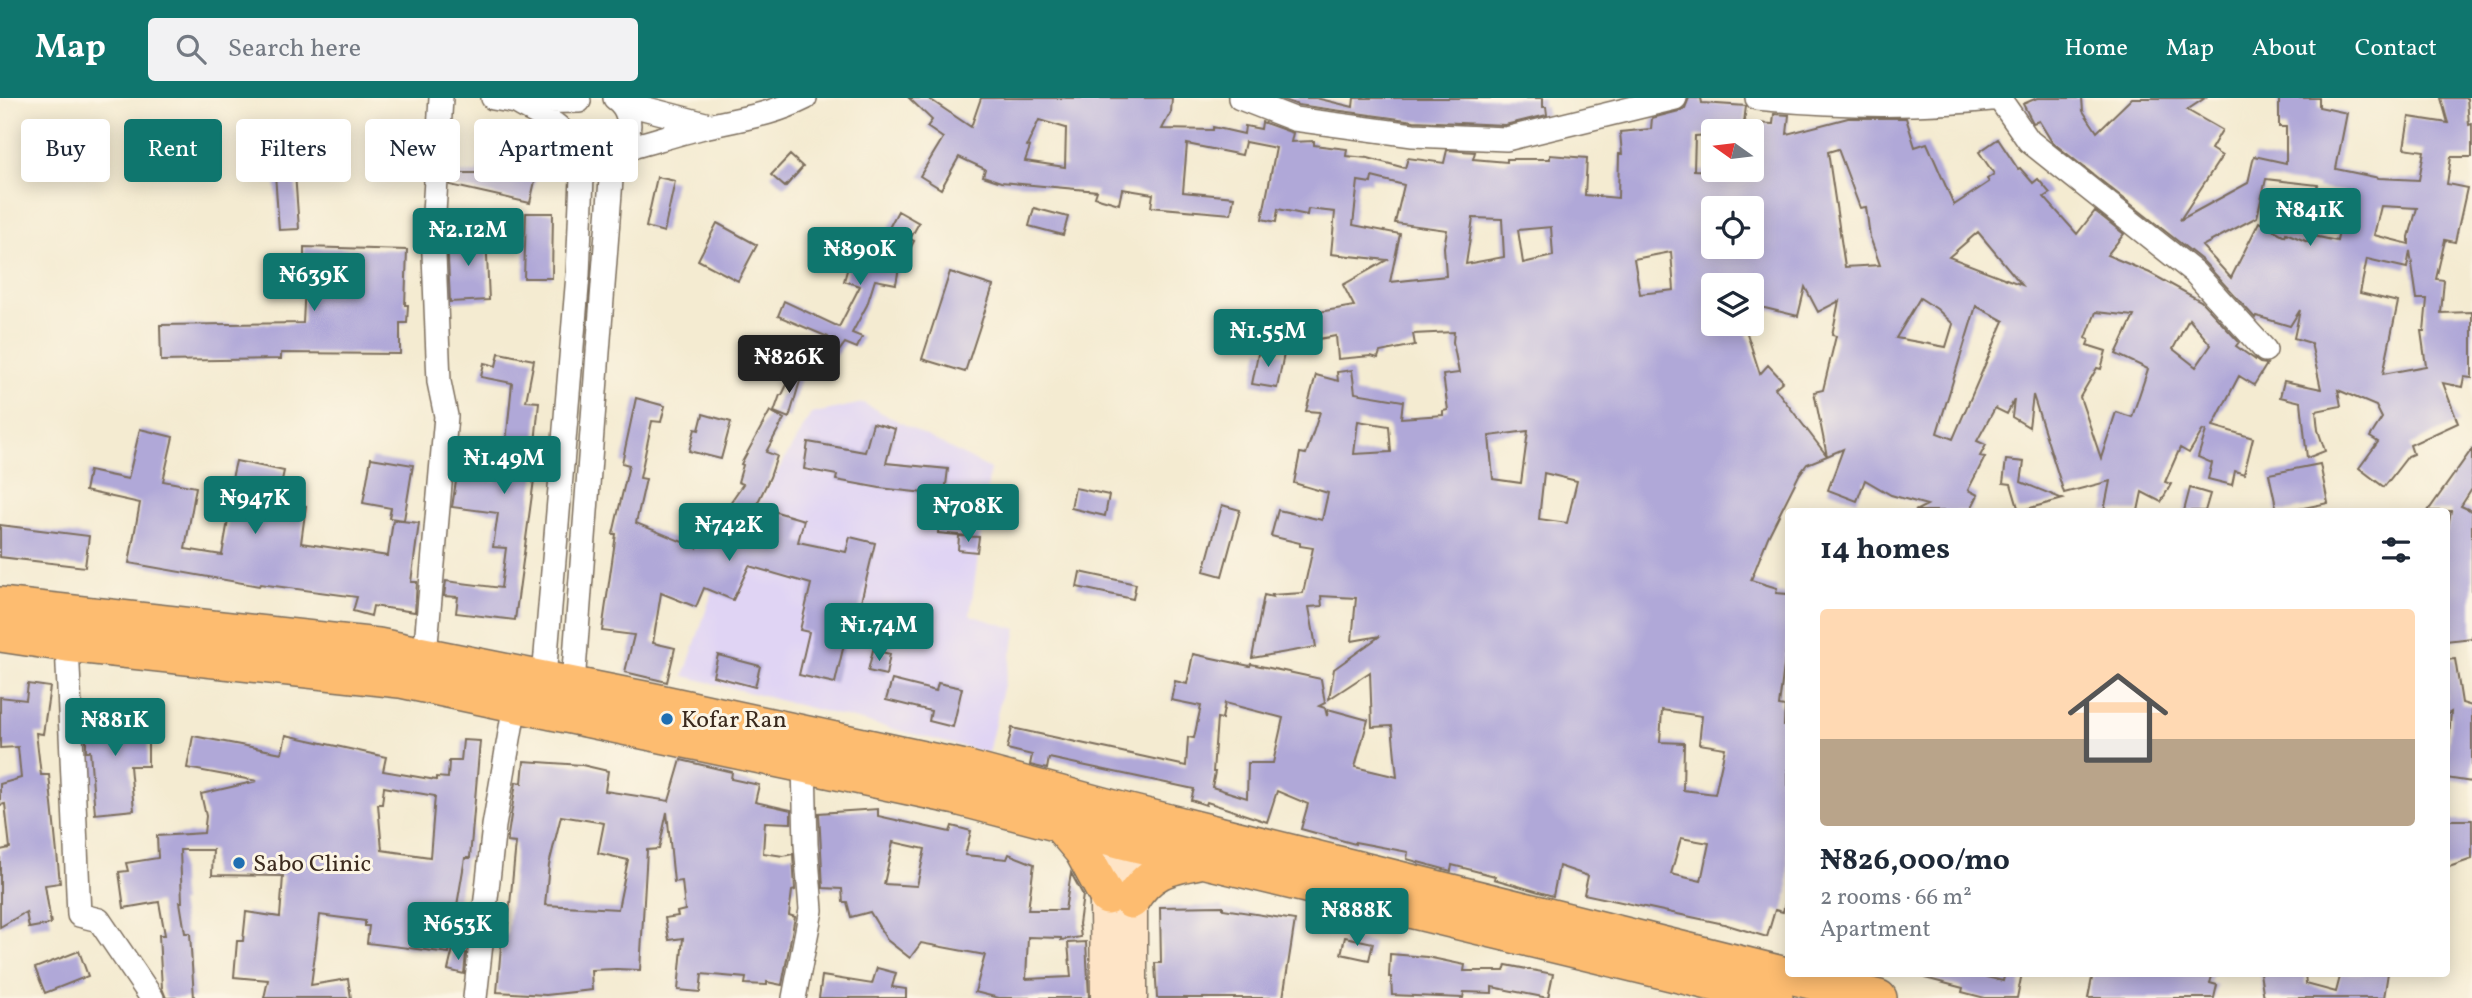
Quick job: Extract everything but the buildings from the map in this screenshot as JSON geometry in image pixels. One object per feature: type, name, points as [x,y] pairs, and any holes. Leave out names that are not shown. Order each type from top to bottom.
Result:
[{"type":"main road","points":[[0,605],[378,646],[559,681],[961,767],[1116,823],[1204,860],[1775,998]]},
{"type":"main road","points":[[0,634],[67,644],[374,676],[956,797],[1058,823],[1116,823],[1785,976]]},
{"type":"main road","points":[[1058,823],[1119,899],[1155,873],[1173,866],[1204,860]]},
{"type":"main road","points":[[1788,977],[1880,998]]},
{"type":"street","points":[[425,655],[446,416],[439,382],[433,229],[441,98]]},
{"type":"street","points":[[638,145],[712,125],[747,120],[805,98]]},
{"type":"street","points":[[1240,98],[1294,119],[1413,135],[1506,139],[1675,98]]},
{"type":"street","points":[[1757,98],[1839,104],[1923,103],[2000,98],[2029,141],[2194,272],[2265,350]]},
{"type":"street","points":[[505,100],[581,99]]},
{"type":"street","points":[[568,119],[572,108],[581,99]]},
{"type":"street","points":[[505,100],[544,119]]},
{"type":"street","points":[[618,100],[712,125]]},
{"type":"street","points":[[618,100],[629,119]]},
{"type":"street","points":[[559,681],[578,275],[577,182]]},
{"type":"street","points":[[559,681],[611,182]]},
{"type":"street","points":[[67,644],[79,915],[99,920],[152,998]]},
{"type":"street","points":[[475,998],[494,826],[515,704]]},
{"type":"street","points":[[794,998],[811,910],[804,765]]},
{"type":"street","points":[[1116,823],[1119,899],[1131,998]]},
{"type":"street","points":[[1107,998],[1119,899]]},
{"type":"shaded area","points":[[863,403],[990,469],[970,615],[1017,629],[988,753],[684,676],[719,572],[811,414]]},
{"type":"place","name":"Kofar Ran","points":[[667,719]]},
{"type":"place","name":"Sabo Clinic","points":[[239,863]]}]
